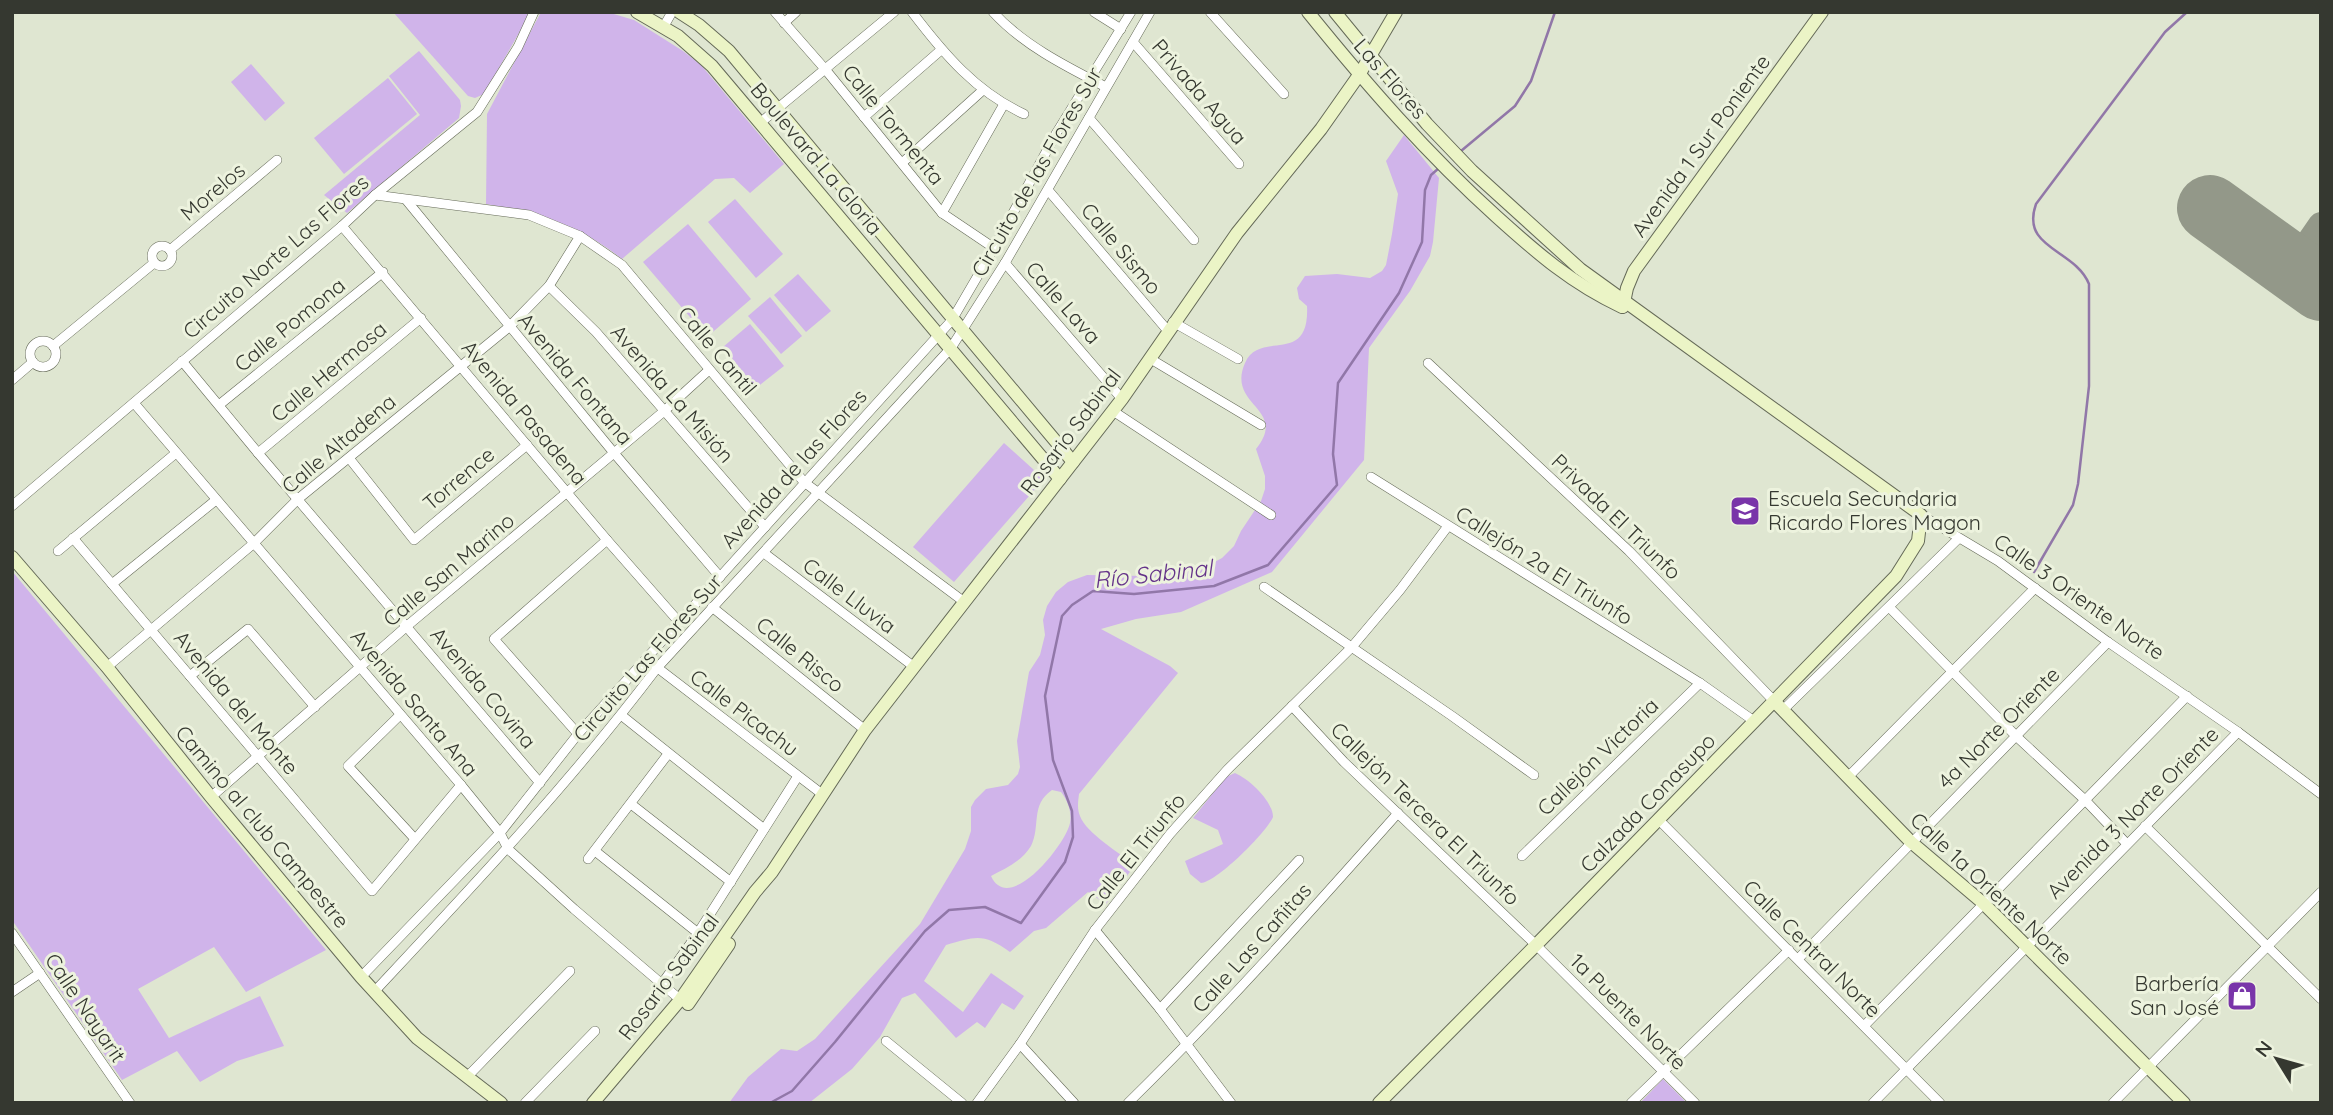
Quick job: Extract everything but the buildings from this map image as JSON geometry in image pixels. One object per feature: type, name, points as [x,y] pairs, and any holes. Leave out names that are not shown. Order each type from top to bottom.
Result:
[{"type":"street","name":"Circuito Norte Las Flores","points":[[12,506],[375,195],[477,112],[518,47],[534,12]]},
{"type":"street","name":"Boulevard La Gloria","points":[[636,12],[664,26],[712,66],[1060,479]]},
{"type":"street","points":[[664,26],[672,12]]},
{"type":"street","name":"Boulevard La Gloria","points":[[679,12],[729,51],[779,108],[952,320],[1073,462]]},
{"type":"street","name":"Calle Tormenta","points":[[775,12],[942,213],[994,248]]},
{"type":"street","points":[[784,23],[796,12]]},
{"type":"street","points":[[760,123],[894,12]]},
{"type":"street","points":[[912,12],[941,50],[983,90],[1024,114]]},
{"type":"street","points":[[993,12],[1005,26],[1078,75],[1106,87]]},
{"type":"street","points":[[1094,12],[1121,29]]},
{"type":"street","points":[[939,335],[952,320],[1057,132],[1130,12]]},
{"type":"street","name":"Circuito de las Flores Sur","points":[[951,348],[1005,263],[1150,12]]},
{"type":"street","points":[[1210,12],[1284,94]]},
{"type":"street","name":"Las Flores","points":[[1308,12],[1359,75],[1460,184]]},
{"type":"street","name":"Calle 3 Oriente Norte","points":[[1335,12],[1427,124],[1472,171],[1623,305]]},
{"type":"street","name":"Rosario Sabinal","points":[[603,1103],[683,1003],[755,891],[772,872],[865,730],[1113,411],[1237,233],[1321,129],[1359,75],[1396,12]]},
{"type":"street","name":"Avenida 1 Sur Poniente","points":[[1623,305],[1626,288],[1634,271],[1822,12]]},
{"type":"street","name":"Privada Agua","points":[[1133,42],[1240,164]]},
{"type":"street","points":[[864,117],[941,50]]},
{"type":"street","points":[[902,163],[983,90]]},
{"type":"street","points":[[942,213],[1004,104]]},
{"type":"street","points":[[1089,118],[1194,240]]},
{"type":"street","name":"Morelos","points":[[53,346],[154,263],[152,253],[157,247],[164,246],[170,250],[278,160]]},
{"type":"street","name":"Calle 3 Oriente Norte","points":[[1460,184],[1538,254],[1589,291],[1642,314],[1921,515],[1998,561],[2321,794]]},
{"type":"street","name":"Calle Sismo","points":[[1048,190],[1170,327],[1238,359]]},
{"type":"street","name":"Calle Cantil","points":[[375,195],[529,215],[580,236],[622,265],[804,482],[963,601]]},
{"type":"street","name":"Avenida Fontana","points":[[408,201],[509,327],[720,578]]},
{"type":"street","name":"Avenida Pasadena","points":[[342,226],[679,622]]},
{"type":"street","name":"Calle Altadena","points":[[107,667],[253,544],[298,499],[509,327],[549,286],[580,236]]},
{"type":"street","points":[[1538,254],[1548,241]]},
{"type":"street","name":"Calle Lava","points":[[1005,263],[1122,399]]},
{"type":"street","name":"Calle Pomona","points":[[219,405],[383,272]]},
{"type":"street","name":"Avenida La Misión","points":[[549,286],[596,332],[765,527]]},
{"type":"street","name":"Calle Hermosa","points":[[258,453],[421,318]]},
{"type":"street","name":"Avenida de las Flores","points":[[646,659],[939,335]]},
{"type":"street","points":[[46,342],[53,346],[55,358],[49,365],[41,367],[33,362],[31,350],[37,343],[46,342]]},
{"type":"street","name":"Circuito Las Flores Sur","points":[[374,992],[508,849],[657,668],[951,348]]},
{"type":"street","points":[[1149,358],[1261,425]]},
{"type":"street","name":"Avenida Covina","points":[[182,361],[540,783]]},
{"type":"street","points":[[12,380],[33,362]]},
{"type":"street","name":"Privada El Triunfo","points":[[1429,363],[1629,551],[1778,706]]},
{"type":"street","name":"Calle San Marino","points":[[211,797],[407,626],[663,412],[709,370]]},
{"type":"street","name":"Avenida Santa Ana","points":[[134,403],[461,785],[500,833],[508,849],[683,1003]]},
{"type":"street","points":[[1113,411],[1271,515]]},
{"type":"street","name":"Torrence","points":[[349,458],[414,540],[527,445]]},
{"type":"street","points":[[58,551],[177,453]]},
{"type":"street","name":"Callejón 2a El Triunfo","points":[[1371,477],[1700,683],[1754,721]]},
{"type":"street","points":[[112,584],[216,500]]},
{"type":"street","name":"Calzada Conasupo","points":[[1378,1103],[1754,721],[1778,706],[1896,576],[1918,541],[1921,515]]},
{"type":"street","name":"Calle El Triunfo","points":[[977,1103],[1020,1044],[1095,930],[1170,834],[1227,770],[1351,648],[1448,526]]},
{"type":"street","name":"Avenida del Monte","points":[[73,538],[372,891],[415,839]]},
{"type":"street","points":[[1778,706],[1889,607],[1958,538]]},
{"type":"street","points":[[578,734],[494,639],[607,540]]},
{"type":"street","name":"Calle Lluvia","points":[[764,553],[913,666]]},
{"type":"street","name":"Camino al club Campestre","points":[[12,557],[107,667],[211,797],[374,992],[417,1038],[501,1103]]},
{"type":"street","points":[[1264,587],[1534,775]]},
{"type":"street","points":[[1848,777],[2035,588]]},
{"type":"street","name":"Calle Risco","points":[[712,607],[865,730]]},
{"type":"street","points":[[1889,607],[2127,844]]},
{"type":"street","points":[[190,676],[248,629],[315,707]]},
{"type":"street","name":"4a Norte Oriente","points":[[1798,959],[2108,642]]},
{"type":"street","name":"Circuito Las Flores Sur","points":[[361,977],[500,833],[578,734],[646,659]]},
{"type":"street","name":"Calle Picachu","points":[[646,659],[822,794]]},
{"type":"street","name":"Callejón Victoria","points":[[1522,856],[1700,683]]},
{"type":"street","points":[[1864,1026],[2188,696]]},
{"type":"street","name":"Callejón Tercera El Triunfo","points":[[1292,706],[1344,762],[1536,945]]},
{"type":"street","name":"Calle 1a Oriente Norte","points":[[1778,706],[1911,842],[1983,904],[2184,1103]]},
{"type":"street","points":[[400,715],[348,766],[415,839],[461,785]]},
{"type":"street","points":[[621,715],[764,829]]},
{"type":"street","name":"Avenida 3 Norte Oriente","points":[[1872,1103],[2238,732]]},
{"type":"street","points":[[668,754],[591,855],[698,933]]},
{"type":"street","points":[[661,985],[698,933],[798,776]]},
{"type":"street","points":[[631,804],[731,882]]},
{"type":"street","name":"Calle Las Cañitas","points":[[1128,1103],[1263,964],[1398,813]]},
{"type":"street","name":"Calle Central Norte","points":[[1659,820],[1940,1103]]},
{"type":"street","points":[[2145,826],[2321,999]]},
{"type":"street","points":[[1160,1009],[1299,860]]},
{"type":"street","points":[[2113,1103],[2321,892]]},
{"type":"street","points":[[1095,930],[1160,1009],[1231,1103]]},
{"type":"street","name":"Calle Nayarit","points":[[12,933],[130,1103]]},
{"type":"street","name":"1a Puente Norte","points":[[1536,945],[1695,1103]]},
{"type":"street","points":[[1631,1103],[1789,950]]},
{"type":"street","points":[[467,1077],[570,971]]},
{"type":"street","points":[[12,992],[40,973]]},
{"type":"street","name":"Rosario Sabinal","points":[[593,1103],[683,1003]]},
{"type":"street","points":[[525,1103],[595,1031]]},
{"type":"street","points":[[886,1041],[962,1103]]},
{"type":"street","points":[[1020,1044],[1073,1103]]},
{"type":"shaded area","points":[[393,12],[531,12],[484,94],[475,98],[468,96]]},
{"type":"shaded area","points":[[541,12],[607,12],[634,20],[701,65],[784,164],[750,193],[734,178],[715,179],[622,259],[590,237],[558,222],[486,204],[487,114]]},
{"type":"shaded area","points":[[419,51],[460,100],[459,118],[347,213],[324,195],[420,115],[389,76]]},
{"type":"shaded area","points":[[251,64],[285,103],[265,121],[231,82]]},
{"type":"shaded area","points":[[388,78],[417,114],[344,174],[314,138]]},
{"type":"shaded area","points":[[1404,135],[1439,178],[1430,256],[1410,291],[1369,348],[1364,460],[1272,572],[1181,612],[1136,619],[1101,629],[1170,666],[1178,673],[1079,794],[1078,811],[1084,823],[1096,836],[1135,865],[1106,904],[1088,892],[1046,928],[1034,931],[1010,952],[993,942],[979,938],[946,945],[924,981],[963,1012],[991,973],[1024,996],[1014,1010],[1002,1003],[985,1028],[977,1022],[956,1038],[915,993],[902,998],[880,1037],[852,1069],[809,1103],[729,1103],[748,1077],[781,1049],[797,1051],[815,1039],[920,924],[965,849],[971,831],[971,807],[975,800],[986,789],[1008,785],[1018,774],[1020,767],[1017,741],[1029,672],[1040,655],[1045,635],[1043,620],[1047,606],[1056,592],[1068,582],[1087,575],[1143,576],[1172,570],[1190,571],[1222,558],[1234,546],[1261,501],[1265,489],[1265,476],[1256,449],[1264,435],[1266,424],[1243,389],[1241,377],[1245,363],[1252,353],[1261,348],[1293,342],[1301,336],[1306,325],[1307,306],[1299,299],[1297,288],[1305,276],[1337,274],[1370,278],[1382,271],[1386,265],[1398,194],[1386,161]],"holes":[[[1052,790],[1061,792],[1069,807],[1070,823],[1058,846],[1048,860],[1023,882],[1010,888],[999,886],[991,876],[1023,856],[1034,838],[1041,802]]]},
{"type":"shaded area","points":[[735,199],[783,254],[756,278],[708,222]]},
{"type":"shaded area","points":[[688,224],[751,299],[707,337],[643,262]]},
{"type":"shaded area","points":[[798,274],[831,311],[806,332],[774,295]]},
{"type":"shaded area","points":[[770,297],[802,336],[781,354],[748,316]]},
{"type":"shaded area","points":[[750,324],[784,366],[756,388],[723,347]]},
{"type":"shaded area","points":[[1004,443],[1044,479],[954,582],[913,547]]},
{"type":"shaded area","points":[[12,571],[326,950],[246,992],[214,947],[138,989],[169,1038],[260,996],[284,1046],[237,1061],[200,1082],[177,1051],[122,1080],[12,920]]},
{"type":"shaded area","points":[[1235,773],[1259,791],[1269,804],[1273,817],[1240,856],[1218,875],[1201,883],[1190,874],[1185,861],[1223,844],[1218,830],[1193,818],[1226,777]]},
{"type":"shaded area","points":[[1663,1079],[1687,1103],[1640,1103]]},
{"type":"waterway","name":"Río Sabinal","points":[[1461,151],[1515,106],[1531,81],[1555,12]]},
{"type":"waterway","points":[[2034,572],[2073,505],[2078,484],[2089,386],[2089,284],[2082,272],[2042,240],[2036,231],[2033,219],[2036,204],[2165,32],[2187,12]]},
{"type":"waterway","name":"Río Sabinal","points":[[770,1103],[792,1091],[925,931],[949,910],[985,907],[1021,923],[1065,862],[1073,837],[1072,811],[1053,760],[1045,696],[1062,616],[1072,605],[1093,591],[1134,594],[1214,586],[1268,565],[1337,485],[1333,454],[1338,383],[1399,293],[1422,242],[1425,190],[1431,175],[1439,168]]},
{"type":"taxiway","points":[[2292,267],[2321,225]]},
{"type":"runway","points":[[2210,208],[2321,288]]},
{"type":"place","name":"Escuela Secundaria Ricardo Flores Magon","points":[[1745,511]]},
{"type":"place","name":"Barbería San José","points":[[2242,996]]}]
